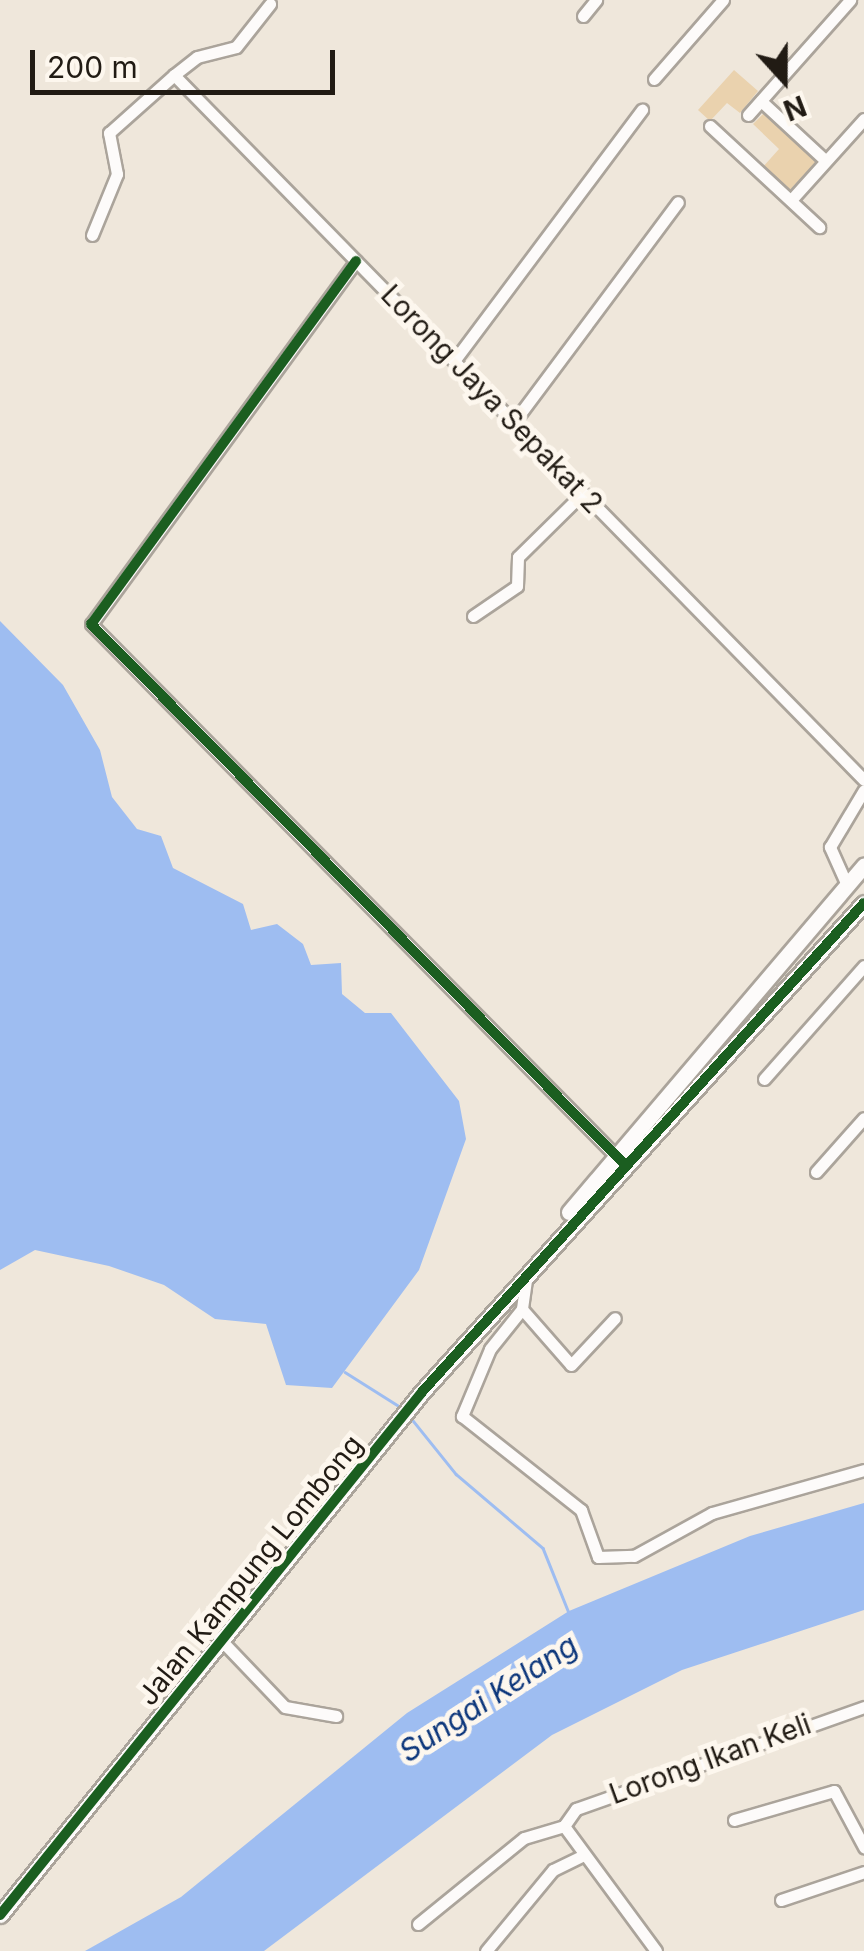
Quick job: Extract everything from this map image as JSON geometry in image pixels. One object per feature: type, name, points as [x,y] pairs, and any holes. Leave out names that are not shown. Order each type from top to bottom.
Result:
[{"type":"street","points":[[582,16],[596,0]]},
{"type":"street","points":[[654,79],[723,0]]},
{"type":"street","points":[[748,115],[850,0]]},
{"type":"street","points":[[92,236],[118,174],[109,132],[197,56],[236,47],[270,4]]},
{"type":"street","name":"Lorong Jaya Sepakat 2","points":[[174,74],[864,780]]},
{"type":"street","points":[[760,101],[826,161]]},
{"type":"street","points":[[454,361],[642,110]]},
{"type":"street","points":[[791,200],[864,119]]},
{"type":"street","points":[[710,126],[820,227]]},
{"type":"street","points":[[514,422],[678,202]]},
{"type":"street","points":[[356,261],[91,624],[620,1161]]},
{"type":"street","points":[[473,616],[517,586],[518,557],[583,493]]},
{"type":"street","points":[[847,885],[830,847],[864,790]]},
{"type":"street","points":[[513,1287],[864,865]]},
{"type":"street","points":[[513,1287],[620,1161],[864,903]]},
{"type":"street","points":[[764,1079],[864,966]]},
{"type":"street","points":[[816,1172],[864,1118]]},
{"type":"street","points":[[528,1271],[522,1309],[490,1349],[462,1416],[581,1510],[598,1558],[634,1556],[712,1514],[864,1470]]},
{"type":"street","name":"Jalan Kampung Lombong","points":[[0,1915],[219,1638],[513,1287]]},
{"type":"street","points":[[522,1309],[571,1365],[615,1318]]},
{"type":"street","points":[[219,1638],[285,1706],[336,1716]]},
{"type":"street","name":"Lorong Ikan Keli","points":[[418,1924],[524,1838],[564,1826],[576,1809],[864,1707]]},
{"type":"street","points":[[734,1820],[827,1791],[848,1814],[864,1847]]},
{"type":"street","points":[[848,1814],[864,1809]]},
{"type":"street","points":[[564,1826],[656,1951]]},
{"type":"street","points":[[486,1951],[553,1870],[584,1854]]},
{"type":"street","points":[[781,1900],[864,1872]]},
{"type":"street","points":[[496,1939],[507,1951]]},
{"type":"shaded area","points":[[734,70],[758,91],[740,113],[727,103],[710,121],[698,110]]},
{"type":"shaded area","points":[[765,112],[818,160],[788,192],[762,168],[779,149],[753,124]]},
{"type":"water","points":[[0,621],[63,685],[100,750],[112,797],[137,829],[161,836],[173,868],[243,904],[251,930],[277,924],[303,944],[311,965],[341,963],[342,994],[365,1013],[391,1013],[459,1101],[466,1139],[419,1270],[332,1388],[286,1385],[266,1324],[215,1319],[164,1285],[109,1266],[35,1250],[0,1270]]},
{"type":"water","name":"Sungai Kelang","points":[[864,1503],[864,1610],[682,1670],[552,1735],[264,1951],[85,1951],[181,1897],[407,1713],[569,1611],[750,1536]]},
{"type":"waterway","points":[[345,1372],[402,1408]]},
{"type":"waterway","name":"Sungai Kelang","points":[[411,1418],[456,1474],[543,1548],[569,1613]]},
{"type":"cycle path","points":[[356,261],[91,624],[625,1165]]},
{"type":"cycle path","points":[[0,1915],[422,1392],[864,903]]}]
